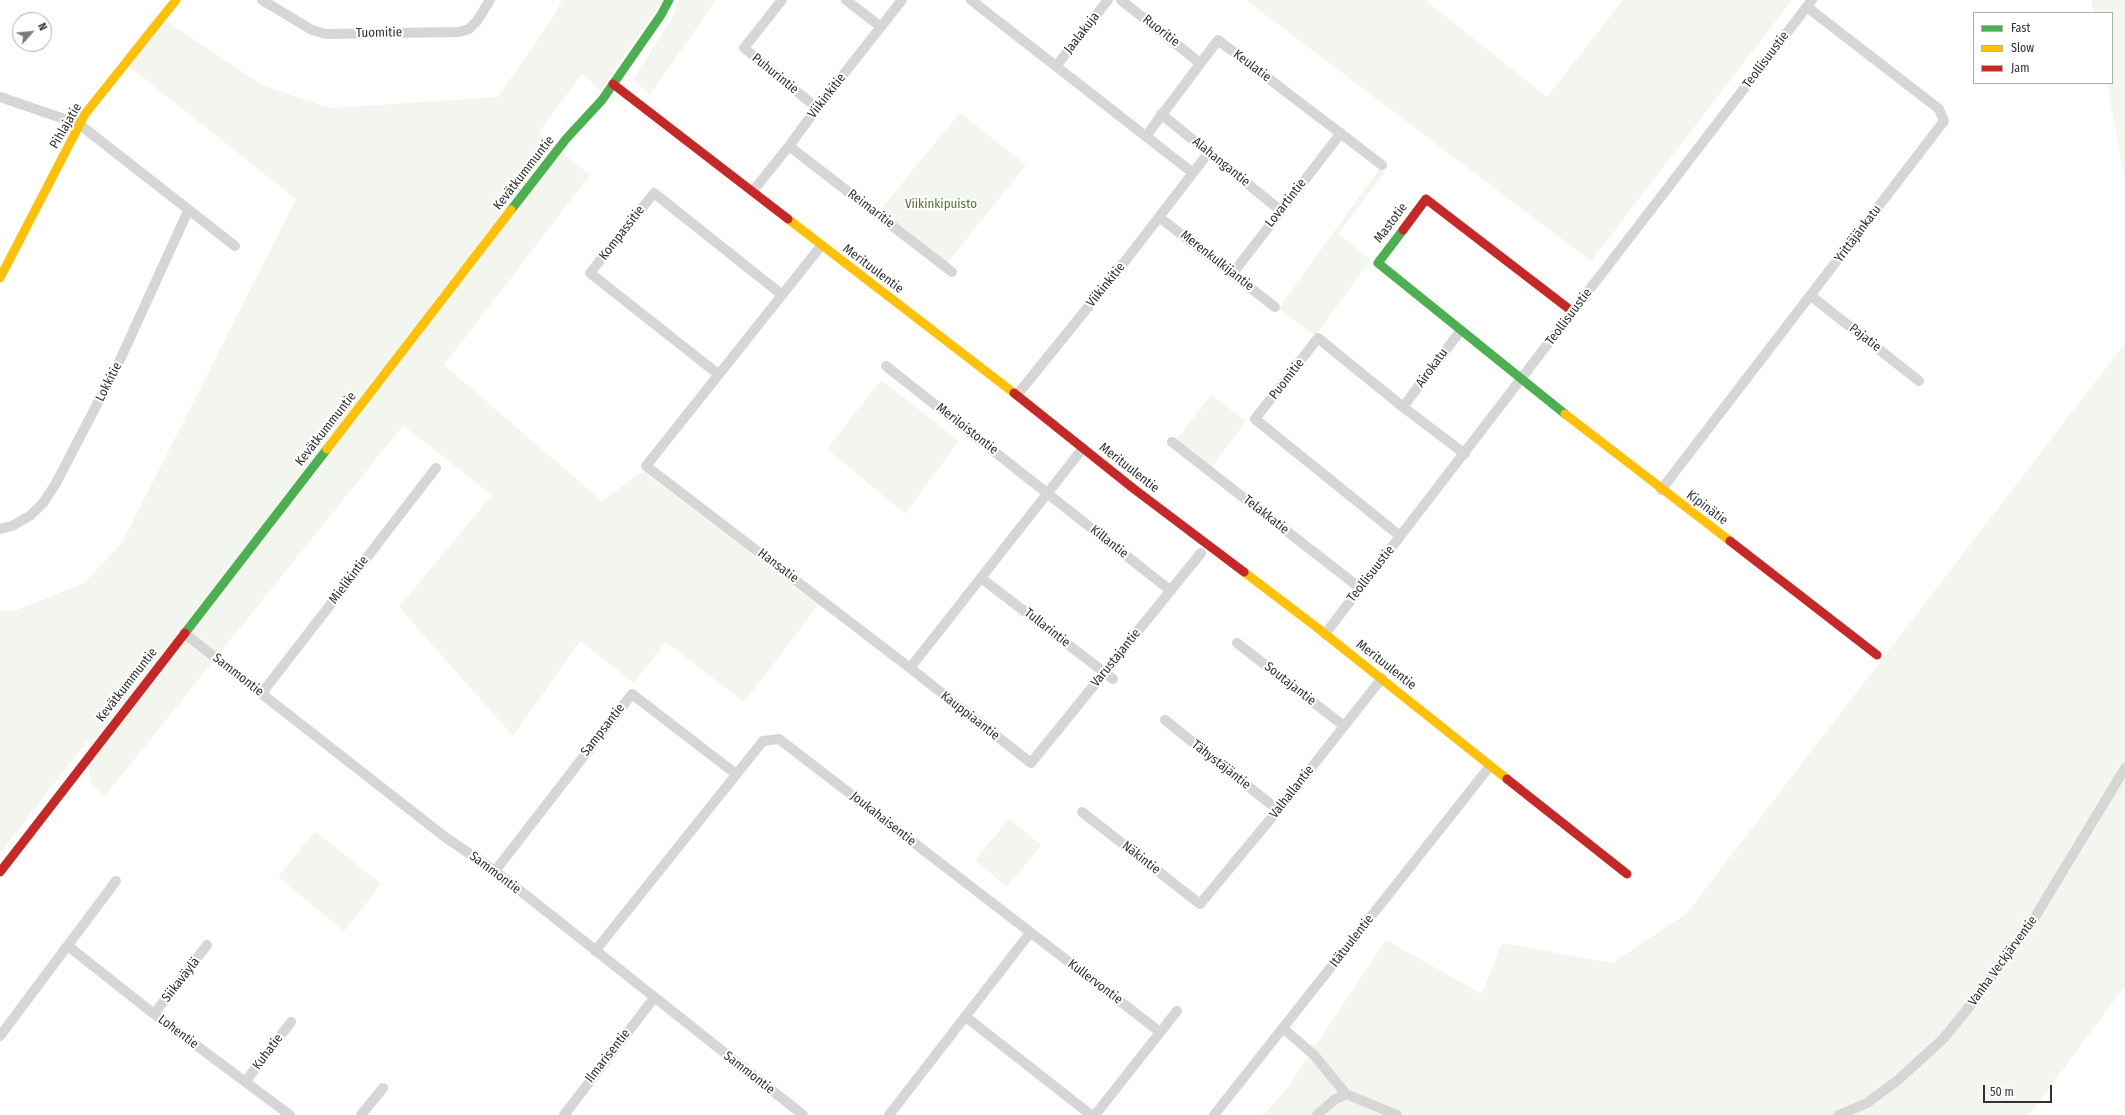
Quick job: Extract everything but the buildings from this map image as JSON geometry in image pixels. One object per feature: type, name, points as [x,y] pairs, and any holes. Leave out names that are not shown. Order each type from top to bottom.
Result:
[{"type":"street","name":"Pihlajatie","points":[[0,278],[79,124],[176,0]]},
{"type":"street","name":"Tuomitie","points":[[262,0],[312,30],[326,34],[460,32],[469,29],[478,21],[490,0]]},
{"type":"street","name":"Kevätkummuntie","points":[[0,872],[566,139],[602,100],[661,15],[669,0]]},
{"type":"street","name":"Puhurintie","points":[[782,0],[744,48],[817,108]]},
{"type":"street","points":[[846,0],[881,27]]},
{"type":"street","name":"Viikinkitie","points":[[753,191],[790,146],[817,108],[902,0]]},
{"type":"street","points":[[971,0],[1057,65],[1193,173]]},
{"type":"street","name":"Jaalakuja","points":[[1057,65],[1108,0]]},
{"type":"street","name":"Ruoritie","points":[[1121,0],[1200,63]]},
{"type":"street","name":"Yrittäjänkatu","points":[[1661,490],[1944,121],[1939,109],[1810,4]]},
{"type":"street","name":"Teollisuustie","points":[[1325,634],[1810,4]]},
{"type":"street","name":"Keulatie","points":[[1146,136],[1218,40],[1382,165]]},
{"type":"street","name":"Merituulentie","points":[[613,84],[753,191],[820,246],[1017,395],[1083,448],[1382,678],[1490,766],[1628,874]]},
{"type":"street","points":[[0,97],[79,124],[235,246]]},
{"type":"street","name":"Alahangantie","points":[[1162,114],[1280,210]]},
{"type":"street","name":"Lovartintie","points":[[1233,273],[1280,210],[1341,133]]},
{"type":"street","name":"Reimaritie","points":[[790,146],[952,272]]},
{"type":"street","name":"Viikinkitie","points":[[1017,395],[1209,152]]},
{"type":"street","name":"Kompassitie","points":[[718,374],[590,273],[654,193],[781,294]]},
{"type":"street","name":"Mastotie","points":[[1522,379],[1378,263],[1426,199],[1573,312]]},
{"type":"street","name":"Lokkitie","points":[[0,529],[12,526],[31,516],[43,503],[55,485],[119,362],[188,210]]},
{"type":"street","name":"Merenkulkijantie","points":[[1159,217],[1275,307]]},
{"type":"street","name":"Hansatie","points":[[820,246],[646,466],[910,668]]},
{"type":"street","name":"Pajatie","points":[[1811,296],[1919,381]]},
{"type":"street","name":"Airokatu","points":[[1403,407],[1461,330]]},
{"type":"street","name":"Puomitie","points":[[1400,536],[1255,419],[1318,338],[1403,407],[1465,454]]},
{"type":"street","name":"Meriloistontie","points":[[886,366],[962,424],[1047,493]]},
{"type":"street","name":"Kipinätie","points":[[1522,379],[1661,490],[1878,656]]},
{"type":"street","name":"Telakkatie","points":[[1172,442],[1360,588]]},
{"type":"street","points":[[910,668],[1083,448]]},
{"type":"street","name":"Mielikintie","points":[[262,693],[436,468]]},
{"type":"street","name":"Killantie","points":[[1047,493],[1171,591]]},
{"type":"street","name":"Varustajantie","points":[[1031,763],[1201,553]]},
{"type":"street","name":"Tullarintie","points":[[981,578],[1113,679]]},
{"type":"street","name":"Sammontie","points":[[184,633],[445,837],[494,871],[803,1115]]},
{"type":"street","name":"Soutajantie","points":[[1237,643],[1344,726]]},
{"type":"street","name":"Kauppiaantie","points":[[910,668],[1031,763]]},
{"type":"street","name":"Valhallantie","points":[[1200,904],[1278,810],[1382,678]]},
{"type":"street","name":"Sampsantie","points":[[494,871],[632,694],[736,774]]},
{"type":"street","name":"Tähystäjäntie","points":[[1165,720],[1278,810]]},
{"type":"street","name":"Joukahaisentie","points":[[595,951],[763,741],[779,738],[1030,933]]},
{"type":"street","name":"Itätuulentie","points":[[1214,1115],[1490,766]]},
{"type":"street","name":"Vanha Veckjärventie","points":[[1839,1115],[1867,1103],[1898,1080],[1943,1039],[1966,1012],[2032,922],[2125,768]]},
{"type":"street","name":"Näkintie","points":[[1082,812],[1200,904]]},
{"type":"street","points":[[0,1036],[116,881]]},
{"type":"street","points":[[889,1115],[1030,933]]},
{"type":"street","name":"Kullervontie","points":[[1030,933],[1160,1032]]},
{"type":"street","name":"Siikaväylä","points":[[154,1014],[208,945]]},
{"type":"street","name":"Lohentie","points":[[68,946],[154,1014],[290,1115]]},
{"type":"street","name":"Ilmarisentie","points":[[564,1115],[654,998]]},
{"type":"street","points":[[1095,1115],[1177,1011]]},
{"type":"street","points":[[966,1017],[1091,1115]]},
{"type":"street","name":"Kuhatie","points":[[245,1082],[290,1022]]},
{"type":"street","points":[[1283,1028],[1314,1055],[1346,1094],[1397,1115]]},
{"type":"street","points":[[361,1115],[383,1088]]},
{"type":"street","points":[[1317,1115],[1334,1100],[1346,1094]]},
{"type":"green space","points":[[562,0],[663,0],[601,90],[582,74],[542,128],[539,134],[590,175],[444,365],[602,501],[643,471],[818,605],[744,702],[666,642],[634,683],[580,641],[513,736],[399,607],[492,495],[403,425],[105,796],[90,782],[88,740],[0,853],[0,610],[15,611],[84,583],[122,543],[296,199],[121,60],[157,15],[262,85],[330,108],[498,97],[554,16]]},
{"type":"green space","points":[[678,0],[716,0],[650,95],[633,79],[672,19]]},
{"type":"green space","points":[[1246,0],[1425,0],[1547,97],[1623,0],[1792,0],[1591,261]]},
{"type":"green space","points":[[2091,0],[2125,0],[2125,182],[2107,84],[2113,84],[2113,12],[2094,12]]},
{"type":"green space","name":"Viikinkipuisto","points":[[960,113],[1026,165],[944,267],[876,215]]},
{"type":"green space","points":[[1380,168],[1385,172],[1338,234],[1371,260],[1315,336],[1279,308]]},
{"type":"green space","points":[[2125,343],[2125,986],[2029,1115],[1263,1115],[1286,1090],[1386,940],[1482,994],[1502,943],[1612,963],[1687,913]]},
{"type":"green space","points":[[881,380],[959,441],[905,514],[827,449]]},
{"type":"green space","points":[[1211,395],[1246,421],[1211,468],[1176,440]]},
{"type":"green space","points":[[1009,819],[1041,845],[1007,887],[975,860]]},
{"type":"green space","points":[[315,831],[381,884],[344,931],[278,877]]},
{"type":"traffic: fast","points":[[511,210],[566,139],[602,100],[661,15],[669,0]]},
{"type":"traffic: fast","points":[[1403,230],[1378,263],[1565,414]]},
{"type":"traffic: fast","points":[[185,633],[327,449]]},
{"type":"traffic: slow","points":[[0,278],[85,114],[176,0]]},
{"type":"traffic: slow","points":[[327,449],[511,210]]},
{"type":"traffic: slow","points":[[788,219],[1014,393]]},
{"type":"traffic: slow","points":[[1565,414],[1730,541]]},
{"type":"traffic: slow","points":[[1244,572],[1315,626],[1507,779]]},
{"type":"traffic: jam","points":[[613,84],[788,219]]},
{"type":"traffic: jam","points":[[1403,230],[1426,199],[1573,312]]},
{"type":"traffic: jam","points":[[1014,393],[1134,489],[1244,572]]},
{"type":"traffic: jam","points":[[1730,541],[1877,655]]},
{"type":"traffic: jam","points":[[0,872],[185,633]]},
{"type":"traffic: jam","points":[[1507,779],[1627,874]]}]
